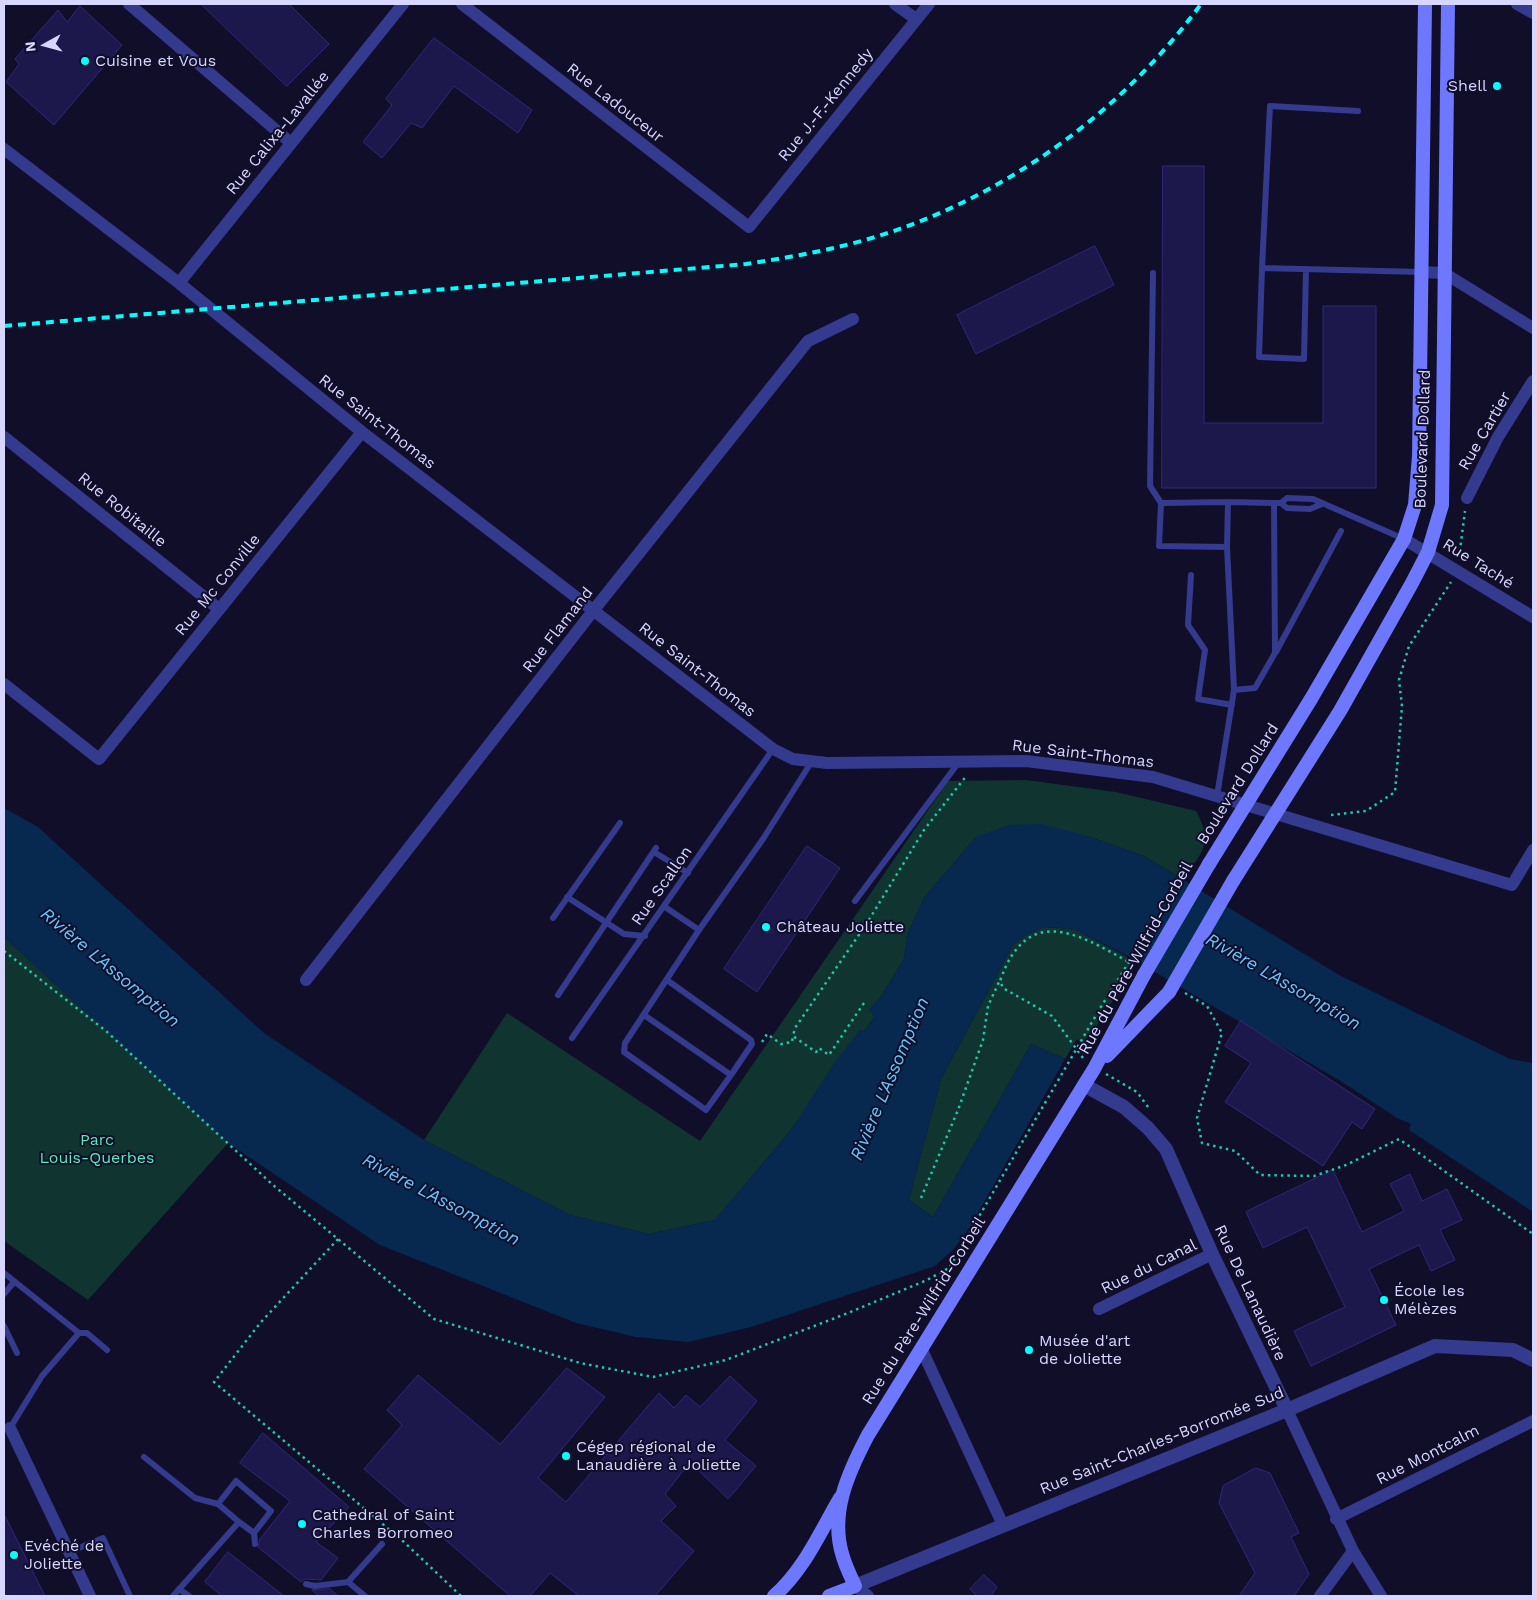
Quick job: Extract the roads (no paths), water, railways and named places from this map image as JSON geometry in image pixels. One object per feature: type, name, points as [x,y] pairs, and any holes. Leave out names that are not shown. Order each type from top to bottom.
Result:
[{"type":"main road","name":"Boulevard Dollard","points":[[1209,864],[1311,699],[1404,539],[1415,505],[1419,456],[1426,4]]},
{"type":"main road","name":"Boulevard Dollard","points":[[1233,881],[1340,710],[1412,583],[1428,552],[1442,505],[1448,4]]},
{"type":"main road","name":"Rue du Père-Wilfrid-Corbeil","points":[[855,1586],[842,1557],[839,1531],[841,1495],[848,1472],[868,1435],[921,1348],[1084,1086],[1141,971],[1209,864]]},
{"type":"main road","name":"Rue du Père-Wilfrid-Corbeil","points":[[1094,1069],[1174,991],[1233,881]]},
{"type":"main road","points":[[774,1596],[794,1575],[807,1556],[841,1495]]},
{"type":"main road","name":"Rue Saint-Charles-Borromée Sud","points":[[829,1596],[855,1586]]},
{"type":"street","points":[[129,4],[291,143]]},
{"type":"street","name":"Rue Calixa-Lavallée","points":[[180,283],[403,4]]},
{"type":"street","name":"Rue Ladouceur","points":[[462,4],[749,227]]},
{"type":"street","points":[[895,4],[916,20]]},
{"type":"street","name":"Rue J.-F.-Kennedy","points":[[749,227],[929,4]]},
{"type":"street","points":[[1518,4],[1533,13]]},
{"type":"street","name":"Rue Saint-Thomas","points":[[4,149],[180,283],[362,432],[593,611],[773,749],[793,759],[827,763],[1026,761],[1153,777],[1216,798],[1512,885],[1533,850]]},
{"type":"street","points":[[1421,272],[1444,273],[1533,328]]},
{"type":"street","name":"Rue Flamand","points":[[306,980],[593,611],[808,341],[853,319]]},
{"type":"street","name":"Rue Cartier","points":[[1467,498],[1498,437],[1533,381]]},
{"type":"street","name":"Rue Mc Conville","points":[[4,684],[99,759],[362,432]]},
{"type":"street","name":"Rue Robitaille","points":[[4,437],[219,609]]},
{"type":"street","name":"Rue Taché","points":[[1404,539],[1533,617]]},
{"type":"street","name":"Rue De Lanaudière","points":[[1084,1086],[1124,1106],[1166,1149],[1212,1254],[1287,1410],[1336,1519],[1353,1551],[1382,1596]]},
{"type":"street","name":"Rue du Canal","points":[[1099,1309],[1212,1254]]},
{"type":"street","name":"Rue Saint-Charles-Borromée Sud","points":[[855,1586],[1287,1410],[1435,1346],[1513,1350],[1533,1360]]},
{"type":"street","points":[[921,1348],[1003,1525]]},
{"type":"street","name":"Rue Montcalm","points":[[1336,1519],[1533,1420]]},
{"type":"street","points":[[7,1428],[90,1596]]},
{"type":"street","points":[[1320,1596],[1353,1551]]},
{"type":"street","points":[[855,1586],[868,1596]]},
{"type":"lane","points":[[1306,269],[1304,359],[1259,357],[1270,106],[1358,111]]},
{"type":"lane","points":[[1262,268],[1421,272]]},
{"type":"lane","points":[[1152,272],[1150,486],[1161,503],[1159,546],[1227,547]]},
{"type":"lane","points":[[1278,503],[1287,498],[1313,498],[1322,504],[1404,539]]},
{"type":"lane","points":[[1216,798],[1234,690],[1227,547],[1228,502]]},
{"type":"lane","points":[[1161,503],[1278,503],[1287,508],[1310,509],[1322,504]]},
{"type":"lane","points":[[1275,653],[1278,503]]},
{"type":"lane","points":[[1234,690],[1255,688],[1341,531]]},
{"type":"lane","points":[[1191,575],[1188,625],[1205,650],[1198,699],[1232,705]]},
{"type":"lane","name":"Rue Scallon","points":[[572,1038],[645,936],[773,749]]},
{"type":"lane","points":[[667,980],[751,1040],[752,1044],[706,1110],[624,1052],[625,1043],[699,930],[763,839],[812,761]]},
{"type":"lane","points":[[854,900],[958,762]]},
{"type":"lane","points":[[553,918],[620,823]]},
{"type":"lane","points":[[558,996],[605,922],[655,850],[688,874]]},
{"type":"lane","points":[[567,897],[624,934],[645,936]]},
{"type":"lane","points":[[665,907],[699,930]]},
{"type":"lane","points":[[644,1015],[731,1075]]},
{"type":"lane","points":[[4,1273],[79,1333],[87,1333],[107,1350]]},
{"type":"lane","points":[[4,1294],[14,1282]]},
{"type":"lane","points":[[4,1326],[17,1353]]},
{"type":"lane","points":[[7,1428],[42,1376],[79,1333]]},
{"type":"lane","points":[[144,1457],[195,1498],[218,1504],[254,1533]]},
{"type":"lane","points":[[218,1504],[236,1481],[271,1511],[254,1533],[255,1544]]},
{"type":"lane","points":[[173,1596],[240,1522]]},
{"type":"lane","points":[[69,1552],[103,1538],[130,1596]]},
{"type":"lane","points":[[306,1584],[315,1586],[348,1582],[382,1544]]},
{"type":"lane","points":[[348,1582],[365,1596]]},
{"type":"lane","points":[[179,1589],[189,1596]]},
{"type":"water","name":"Rivière L'Assomption","points":[[4,808],[38,827],[264,1033],[424,1140],[570,1215],[649,1234],[715,1220],[791,1130],[835,1062],[860,1030],[864,1032],[875,1016],[869,1010],[880,998],[904,959],[908,933],[924,898],[976,837],[1009,825],[1041,824],[1087,836],[1144,856],[1339,975],[1510,1059],[1533,1063],[1533,1212],[1409,1130],[1411,1124],[1397,1118],[1342,1082],[1126,955],[1074,929],[1045,927],[1026,935],[1013,945],[941,1079],[909,1200],[933,1217],[1031,1044],[1065,1059],[970,1227],[954,1249],[935,1266],[751,1327],[689,1342],[636,1337],[576,1323],[380,1245],[228,1143],[4,937]]},
{"type":"railway","points":[[4,326],[746,264],[836,248],[914,224],[962,203],[1008,178],[1052,149],[1094,117],[1133,82],[1169,44],[1201,4]]},
{"type":"place","name":"Cuisine et Vous","points":[[85,61]]},
{"type":"place","name":"Shell","points":[[1497,86]]},
{"type":"place","name":"Château Joliette","points":[[766,927]]},
{"type":"place","name":"École les Mélèzes","points":[[1384,1300]]},
{"type":"place","name":"Musée d'art de Joliette","points":[[1029,1350]]},
{"type":"place","name":"Cégep régional de Lanaudière à Joliette","points":[[566,1456]]},
{"type":"place","name":"Cathedral of Saint Charles Borromeo","points":[[302,1524]]},
{"type":"place","name":"Evéché de Joliette","points":[[14,1555]]},
{"type":"park label","name":"Parc Louis-Querbes","points":[[97,1149]]}]
